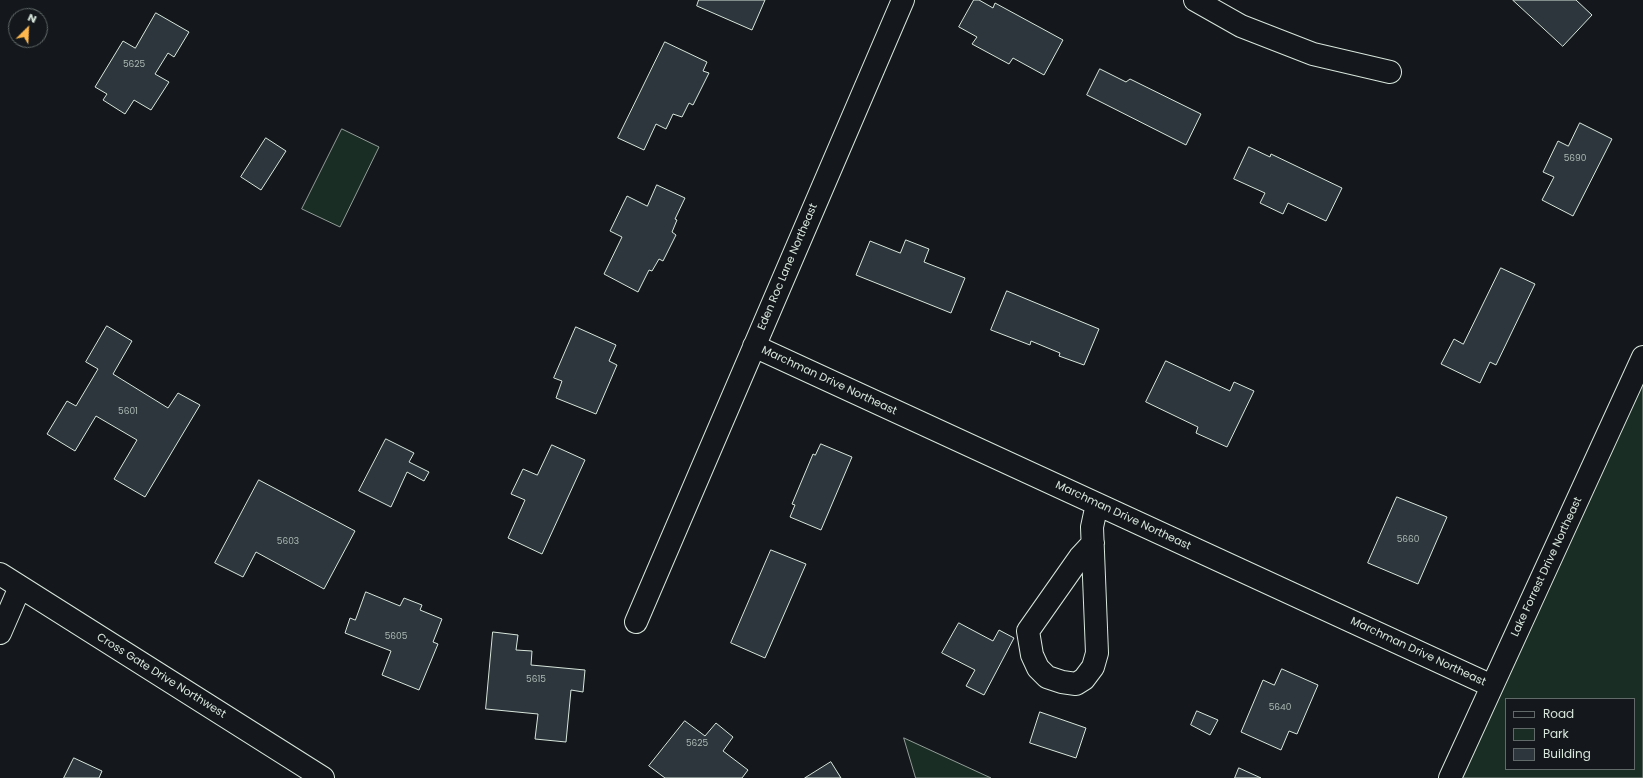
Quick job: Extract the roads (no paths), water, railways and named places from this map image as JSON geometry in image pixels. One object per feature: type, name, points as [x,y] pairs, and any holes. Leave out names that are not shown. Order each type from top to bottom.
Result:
[{"type":"street","name":"Eden Roc Lane Northeast","points":[[636,622],[903,0]]},
{"type":"street","points":[[1195,0],[1241,26],[1313,54],[1390,72]]},
{"type":"street","name":"Marchman Drive Northeast","points":[[754,346],[1492,686]]},
{"type":"street","name":"Lake Forrest Drive Northeast","points":[[1450,778],[1643,356]]},
{"type":"street","points":[[1093,543],[1080,557],[1028,631],[1032,655],[1038,668],[1047,677],[1062,682],[1076,684],[1084,679],[1093,667],[1097,653],[1093,543],[1092,527],[1097,504]]},
{"type":"street","name":"Cross Gate Drive Northwest","points":[[0,574],[323,778]]},
{"type":"street","points":[[0,633],[20,587]]}]
